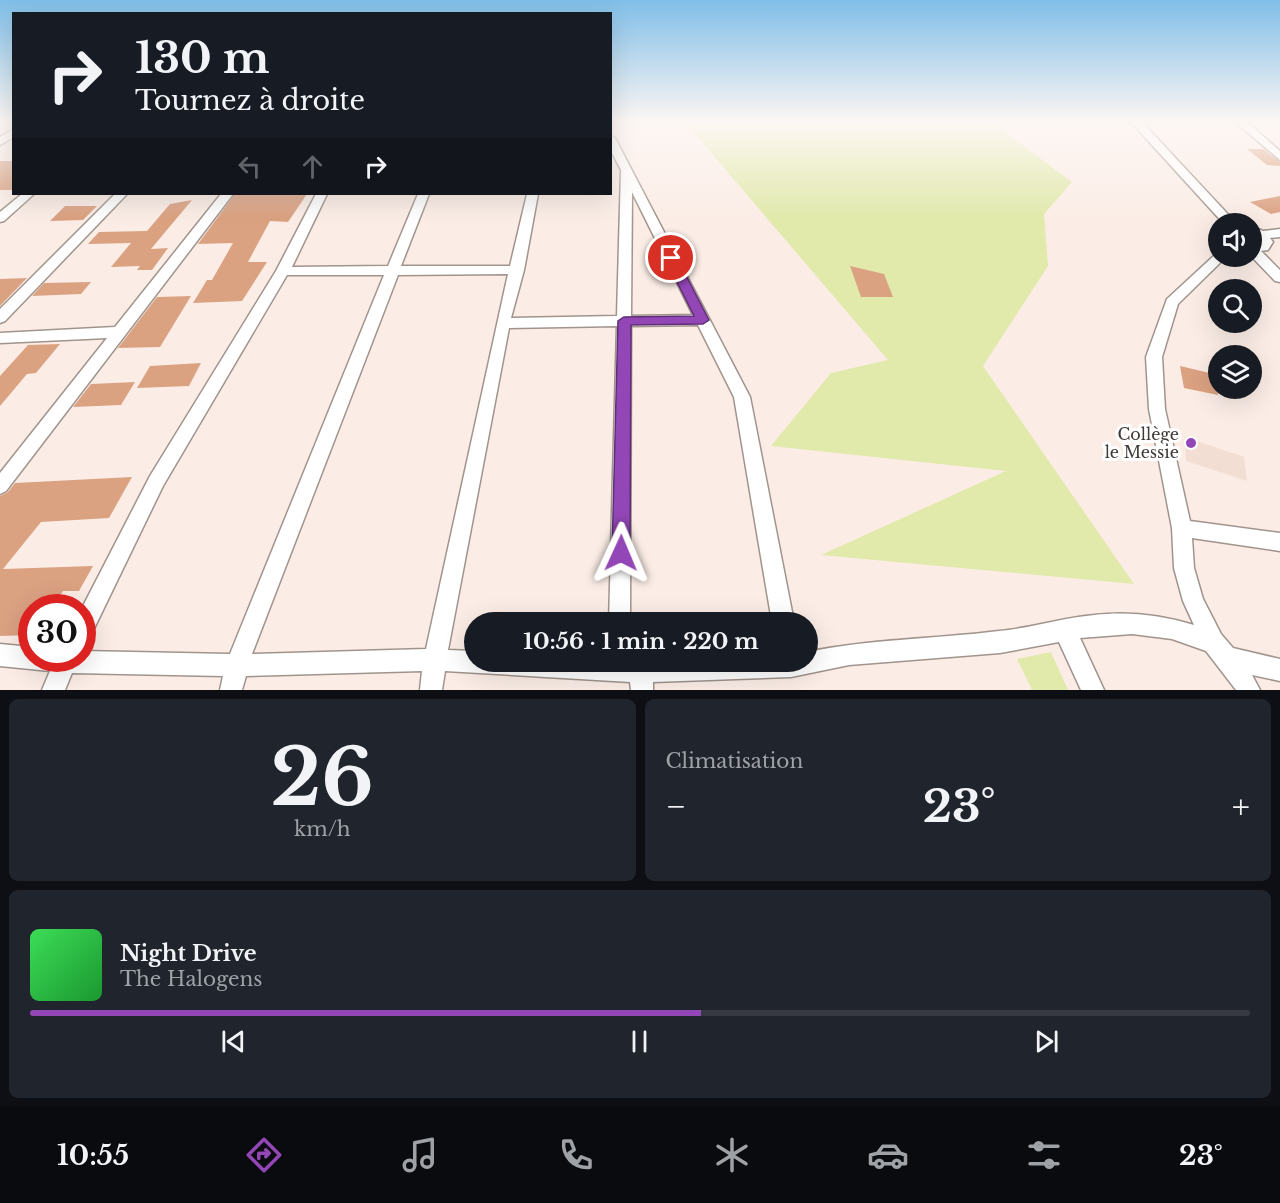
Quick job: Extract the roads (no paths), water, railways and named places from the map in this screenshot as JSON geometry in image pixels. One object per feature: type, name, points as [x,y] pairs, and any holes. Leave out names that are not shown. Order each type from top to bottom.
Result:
[{"type":"street","points":[[618,153],[742,397],[781,612]]},
{"type":"street","points":[[1164,153],[1221,213]]},
{"type":"street","points":[[620,612],[626,168]]},
{"type":"street","points":[[0,218],[27,195]]},
{"type":"street","points":[[0,318],[120,195]]},
{"type":"street","points":[[0,486],[226,195]]},
{"type":"street","points":[[96,602],[156,481],[283,271],[321,195]]},
{"type":"street","points":[[231,690],[237,665],[423,195]]},
{"type":"street","points":[[431,690],[435,660],[503,323],[534,195]]},
{"type":"street","points":[[1262,232],[1280,233]]},
{"type":"street","points":[[1262,259],[1280,278]]},
{"type":"street","points":[[1208,267],[1172,302],[1154,357],[1157,409],[1182,528],[1184,568],[1190,590],[1220,650],[1248,690]]},
{"type":"street","points":[[283,271],[517,270]]},
{"type":"street","points":[[503,323],[703,320]]},
{"type":"street","points":[[0,338],[119,332]]},
{"type":"street","points":[[1182,528],[1280,542]]},
{"type":"street","points":[[818,659],[849,654],[1000,642],[1095,625],[1132,624],[1172,629],[1220,650],[1280,670]]},
{"type":"street","points":[[1065,631],[1093,690]]},
{"type":"street","points":[[0,655],[18,657]]},
{"type":"street","points":[[96,661],[237,665],[435,660],[630,673],[648,672]]},
{"type":"street","points":[[53,690],[62,672]]},
{"type":"place","name":"Collège le Messie","points":[[1191,443]]}]
